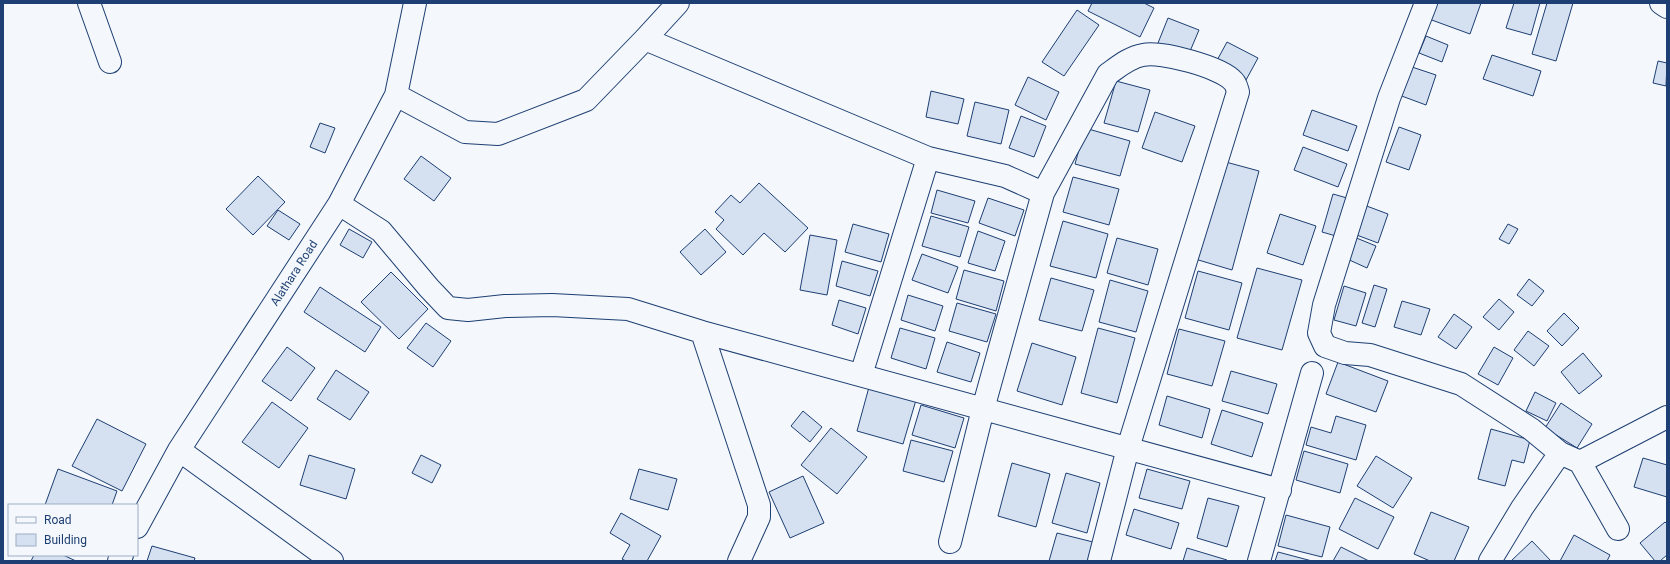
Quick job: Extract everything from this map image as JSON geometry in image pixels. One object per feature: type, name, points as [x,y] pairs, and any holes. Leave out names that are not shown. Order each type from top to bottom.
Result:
[{"type":"street","points":[[89,3],[110,62]]},
{"type":"street","name":"Alathara Road","points":[[138,525],[179,450],[339,204],[396,95],[415,3]]},
{"type":"street","points":[[396,95],[465,132],[498,134],[586,100],[645,40],[678,3]]},
{"type":"street","points":[[1426,3],[1389,98],[1324,305],[1319,333],[1325,346],[1345,353],[1370,354],[1461,384],[1531,429],[1560,453],[1580,462],[1618,529]]},
{"type":"street","points":[[1661,3],[1667,7]]},
{"type":"street","points":[[645,40],[928,158],[1006,176],[1043,193]]},
{"type":"street","points":[[950,542],[983,409],[1043,193],[1108,74],[1120,65],[1143,55],[1162,55],[1220,72],[1234,81],[1238,92],[1128,448],[1099,561]]},
{"type":"street","points":[[861,375],[928,158]]},
{"type":"street","points":[[339,204],[381,231],[429,288],[448,308],[468,310],[505,306],[552,305],[628,310],[702,332],[1280,490]]},
{"type":"street","points":[[702,332],[759,505],[760,517],[739,561]]},
{"type":"street","points":[[1259,561],[1312,373]]},
{"type":"street","points":[[1580,462],[1667,417]]},
{"type":"street","points":[[179,450],[332,561]]},
{"type":"street","points":[[1490,561],[1522,508],[1560,453]]},
{"type":"building","points":[[1092,3],[1144,3],[1154,8],[1140,37],[1088,11]]},
{"type":"building","points":[[1435,3],[1481,3],[1470,34],[1429,19]]},
{"type":"building","points":[[1514,3],[1540,3],[1531,35],[1506,28]]},
{"type":"building","points":[[1547,3],[1573,3],[1556,61],[1532,54]]},
{"type":"building","points":[[1077,10],[1099,25],[1064,76],[1042,62]]},
{"type":"building","points":[[1168,18],[1199,30],[1188,56],[1158,43]]},
{"type":"building","points":[[1426,36],[1448,45],[1442,62],[1419,53]]},
{"type":"building","points":[[1227,42],[1258,58],[1246,80],[1215,64]]},
{"type":"building","points":[[1492,55],[1541,71],[1533,96],[1483,79]]},
{"type":"building","points":[[1658,61],[1667,63],[1666,86],[1653,83]]},
{"type":"building","points":[[1409,66],[1436,75],[1426,105],[1399,95]]},
{"type":"building","points":[[1028,77],[1059,92],[1046,120],[1015,105]]},
{"type":"building","points":[[1116,81],[1150,90],[1138,132],[1104,123]]},
{"type":"building","points":[[931,91],[964,99],[958,124],[926,117]]},
{"type":"building","points":[[975,102],[1009,110],[1001,144],[967,136]]},
{"type":"building","points":[[1312,110],[1357,126],[1348,151],[1303,135]]},
{"type":"building","points":[[1155,112],[1195,126],[1182,162],[1142,148]]},
{"type":"building","points":[[1021,116],[1046,126],[1034,157],[1009,148]]},
{"type":"building","points":[[320,123],[335,128],[325,153],[310,147]]},
{"type":"building","points":[[1399,127],[1421,135],[1409,170],[1386,162]]},
{"type":"building","points":[[1085,128],[1130,141],[1120,176],[1075,164]]},
{"type":"building","points":[[1303,147],[1347,164],[1338,187],[1294,170]]},
{"type":"building","points":[[421,156],[451,178],[434,201],[404,179]]},
{"type":"building","points":[[1222,161],[1259,171],[1232,270],[1195,259]]},
{"type":"building","points":[[258,176],[285,202],[253,235],[226,209]]},
{"type":"building","points":[[1073,177],[1119,189],[1109,225],[1063,212]]},
{"type":"building","points":[[759,183],[808,228],[785,252],[764,233],[743,255],[716,229],[724,220],[715,212],[731,195],[740,203]]},
{"type":"building","points":[[937,190],[975,201],[968,223],[931,213]]},
{"type":"building","points":[[1333,194],[1347,198],[1336,236],[1322,232]]},
{"type":"building","points":[[988,198],[1024,210],[1015,236],[979,223]]},
{"type":"building","points":[[1364,205],[1388,214],[1378,243],[1354,234]]},
{"type":"building","points":[[278,210],[300,224],[289,240],[267,226]]},
{"type":"building","points":[[1280,214],[1316,226],[1303,265],[1267,253]]},
{"type":"building","points":[[931,216],[969,227],[960,257],[922,246]]},
{"type":"building","points":[[1063,221],[1108,234],[1096,278],[1050,266]]},
{"type":"building","points":[[853,224],[889,234],[881,262],[845,252]]},
{"type":"building","points":[[1508,224],[1518,229],[1509,244],[1499,239]]},
{"type":"building","points":[[349,229],[372,242],[363,258],[340,245]]},
{"type":"building","points":[[705,229],[726,252],[701,275],[680,252]]},
{"type":"building","points":[[978,231],[1005,241],[995,271],[968,263]]},
{"type":"building","points":[[810,235],[837,240],[827,295],[800,290]]},
{"type":"building","points":[[1354,237],[1376,246],[1367,268],[1345,258]]},
{"type":"building","points":[[1117,238],[1158,249],[1148,285],[1107,273]]},
{"type":"building","points":[[922,254],[958,267],[948,293],[912,280]]},
{"type":"building","points":[[842,261],[878,271],[870,296],[836,286]]},
{"type":"building","points":[[1257,268],[1302,280],[1282,350],[1237,338]]},
{"type":"building","points":[[964,270],[1004,281],[996,311],[956,299]]},
{"type":"building","points":[[1198,271],[1242,283],[1229,330],[1185,318]]},
{"type":"building","points":[[391,272],[428,309],[399,339],[361,302]]},
{"type":"building","points":[[1051,278],[1094,290],[1082,331],[1039,320]]},
{"type":"building","points":[[1529,279],[1544,291],[1532,306],[1517,295]]},
{"type":"building","points":[[1110,280],[1148,291],[1136,332],[1099,322]]},
{"type":"building","points":[[1374,285],[1387,289],[1375,327],[1362,323]]},
{"type":"building","points":[[1344,286],[1366,293],[1356,326],[1334,320]]},
{"type":"building","points":[[320,287],[381,327],[365,352],[304,312]]},
{"type":"building","points":[[908,295],[943,306],[935,331],[901,320]]},
{"type":"building","points":[[1499,299],[1514,312],[1499,330],[1483,317]]},
{"type":"building","points":[[839,300],[866,308],[858,334],[832,325]]},
{"type":"building","points":[[1402,301],[1430,309],[1421,335],[1394,327]]},
{"type":"building","points":[[957,303],[996,314],[987,342],[949,331]]},
{"type":"building","points":[[1564,313],[1579,328],[1562,346],[1547,331]]},
{"type":"building","points":[[1454,314],[1472,327],[1456,349],[1438,337]]},
{"type":"building","points":[[426,323],[451,341],[433,367],[407,348]]},
{"type":"building","points":[[900,328],[935,338],[926,369],[891,358]]},
{"type":"building","points":[[1098,328],[1135,338],[1117,403],[1081,393]]},
{"type":"building","points":[[1179,329],[1225,341],[1212,386],[1167,374]]},
{"type":"building","points":[[1528,331],[1549,346],[1534,366],[1514,350]]},
{"type":"building","points":[[947,342],[980,353],[971,382],[937,372]]},
{"type":"building","points":[[1032,343],[1076,357],[1062,405],[1017,391]]},
{"type":"building","points":[[287,347],[315,368],[291,401],[262,381]]},
{"type":"building","points":[[1494,347],[1513,358],[1498,385],[1478,374]]},
{"type":"building","points":[[1583,353],[1602,376],[1579,394],[1561,372]]},
{"type":"building","points":[[1338,362],[1388,381],[1376,412],[1326,394]]},
{"type":"building","points":[[336,370],[369,392],[350,420],[317,399]]},
{"type":"building","points":[[1231,371],[1277,384],[1268,414],[1222,401]]},
{"type":"building","points":[[869,387],[916,400],[903,444],[857,431]]},
{"type":"building","points":[[1535,392],[1556,403],[1547,421],[1526,411]]},
{"type":"building","points":[[1167,396],[1210,409],[1202,438],[1159,425]]},
{"type":"building","points":[[272,402],[308,428],[279,468],[242,442]]},
{"type":"building","points":[[1561,403],[1592,424],[1577,448],[1545,428]]},
{"type":"building","points":[[921,405],[964,418],[955,448],[912,435]]},
{"type":"building","points":[[1222,410],[1263,423],[1252,457],[1211,444]]},
{"type":"building","points":[[803,411],[822,427],[810,442],[791,426]]},
{"type":"building","points":[[1336,416],[1366,425],[1356,460],[1306,445],[1311,427],[1331,433]]},
{"type":"building","points":[[97,419],[146,444],[122,491],[72,466]]},
{"type":"building","points":[[831,428],[867,457],[837,494],[801,465]]},
{"type":"building","points":[[1491,429],[1530,440],[1524,463],[1512,460],[1505,486],[1478,479]]},
{"type":"building","points":[[911,440],[953,451],[944,482],[903,471]]},
{"type":"building","points":[[1304,451],[1348,464],[1340,493],[1296,480]]},
{"type":"building","points":[[309,455],[355,469],[346,499],[300,485]]},
{"type":"building","points":[[421,455],[441,465],[432,483],[412,473]]},
{"type":"building","points":[[1376,456],[1412,478],[1393,508],[1357,486]]},
{"type":"building","points":[[1643,458],[1667,465],[1667,497],[1634,487]]},
{"type":"building","points":[[1012,463],[1050,474],[1036,527],[998,516]]},
{"type":"building","points":[[58,469],[117,491],[112,504],[45,504]]},
{"type":"building","points":[[639,469],[677,479],[668,510],[630,499]]},
{"type":"building","points":[[1147,469],[1190,481],[1182,509],[1139,498]]},
{"type":"building","points":[[1066,473],[1100,483],[1087,533],[1052,523]]},
{"type":"building","points":[[803,476],[824,523],[790,538],[769,492]]},
{"type":"building","points":[[1208,498],[1239,506],[1227,547],[1197,538]]},
{"type":"building","points":[[1355,498],[1394,517],[1378,549],[1339,529]]},
{"type":"building","points":[[1134,509],[1179,523],[1171,549],[1126,535]]},
{"type":"building","points":[[1431,512],[1469,527],[1454,561],[1430,561],[1414,554]]},
{"type":"building","points":[[621,513],[661,536],[647,561],[626,561],[622,559],[630,545],[610,533]]},
{"type":"building","points":[[1286,515],[1330,527],[1322,557],[1278,546]]},
{"type":"building","points":[[1665,522],[1667,524],[1667,555],[1660,561],[1655,561],[1640,543]]},
{"type":"building","points":[[1057,533],[1093,542],[1088,561],[1049,561]]},
{"type":"building","points":[[1574,535],[1610,555],[1607,561],[1560,561]]},
{"type":"building","points":[[1532,541],[1551,561],[1511,561]]},
{"type":"building","points":[[152,546],[195,558],[194,561],[147,561]]},
{"type":"building","points":[[1341,547],[1369,561],[1333,561]]},
{"type":"building","points":[[1187,548],[1227,560],[1227,561],[1183,561]]},
{"type":"building","points":[[1278,552],[1312,561],[1275,561]]},
{"type":"building","points":[[34,556],[65,556],[76,561],[31,561]]}]
